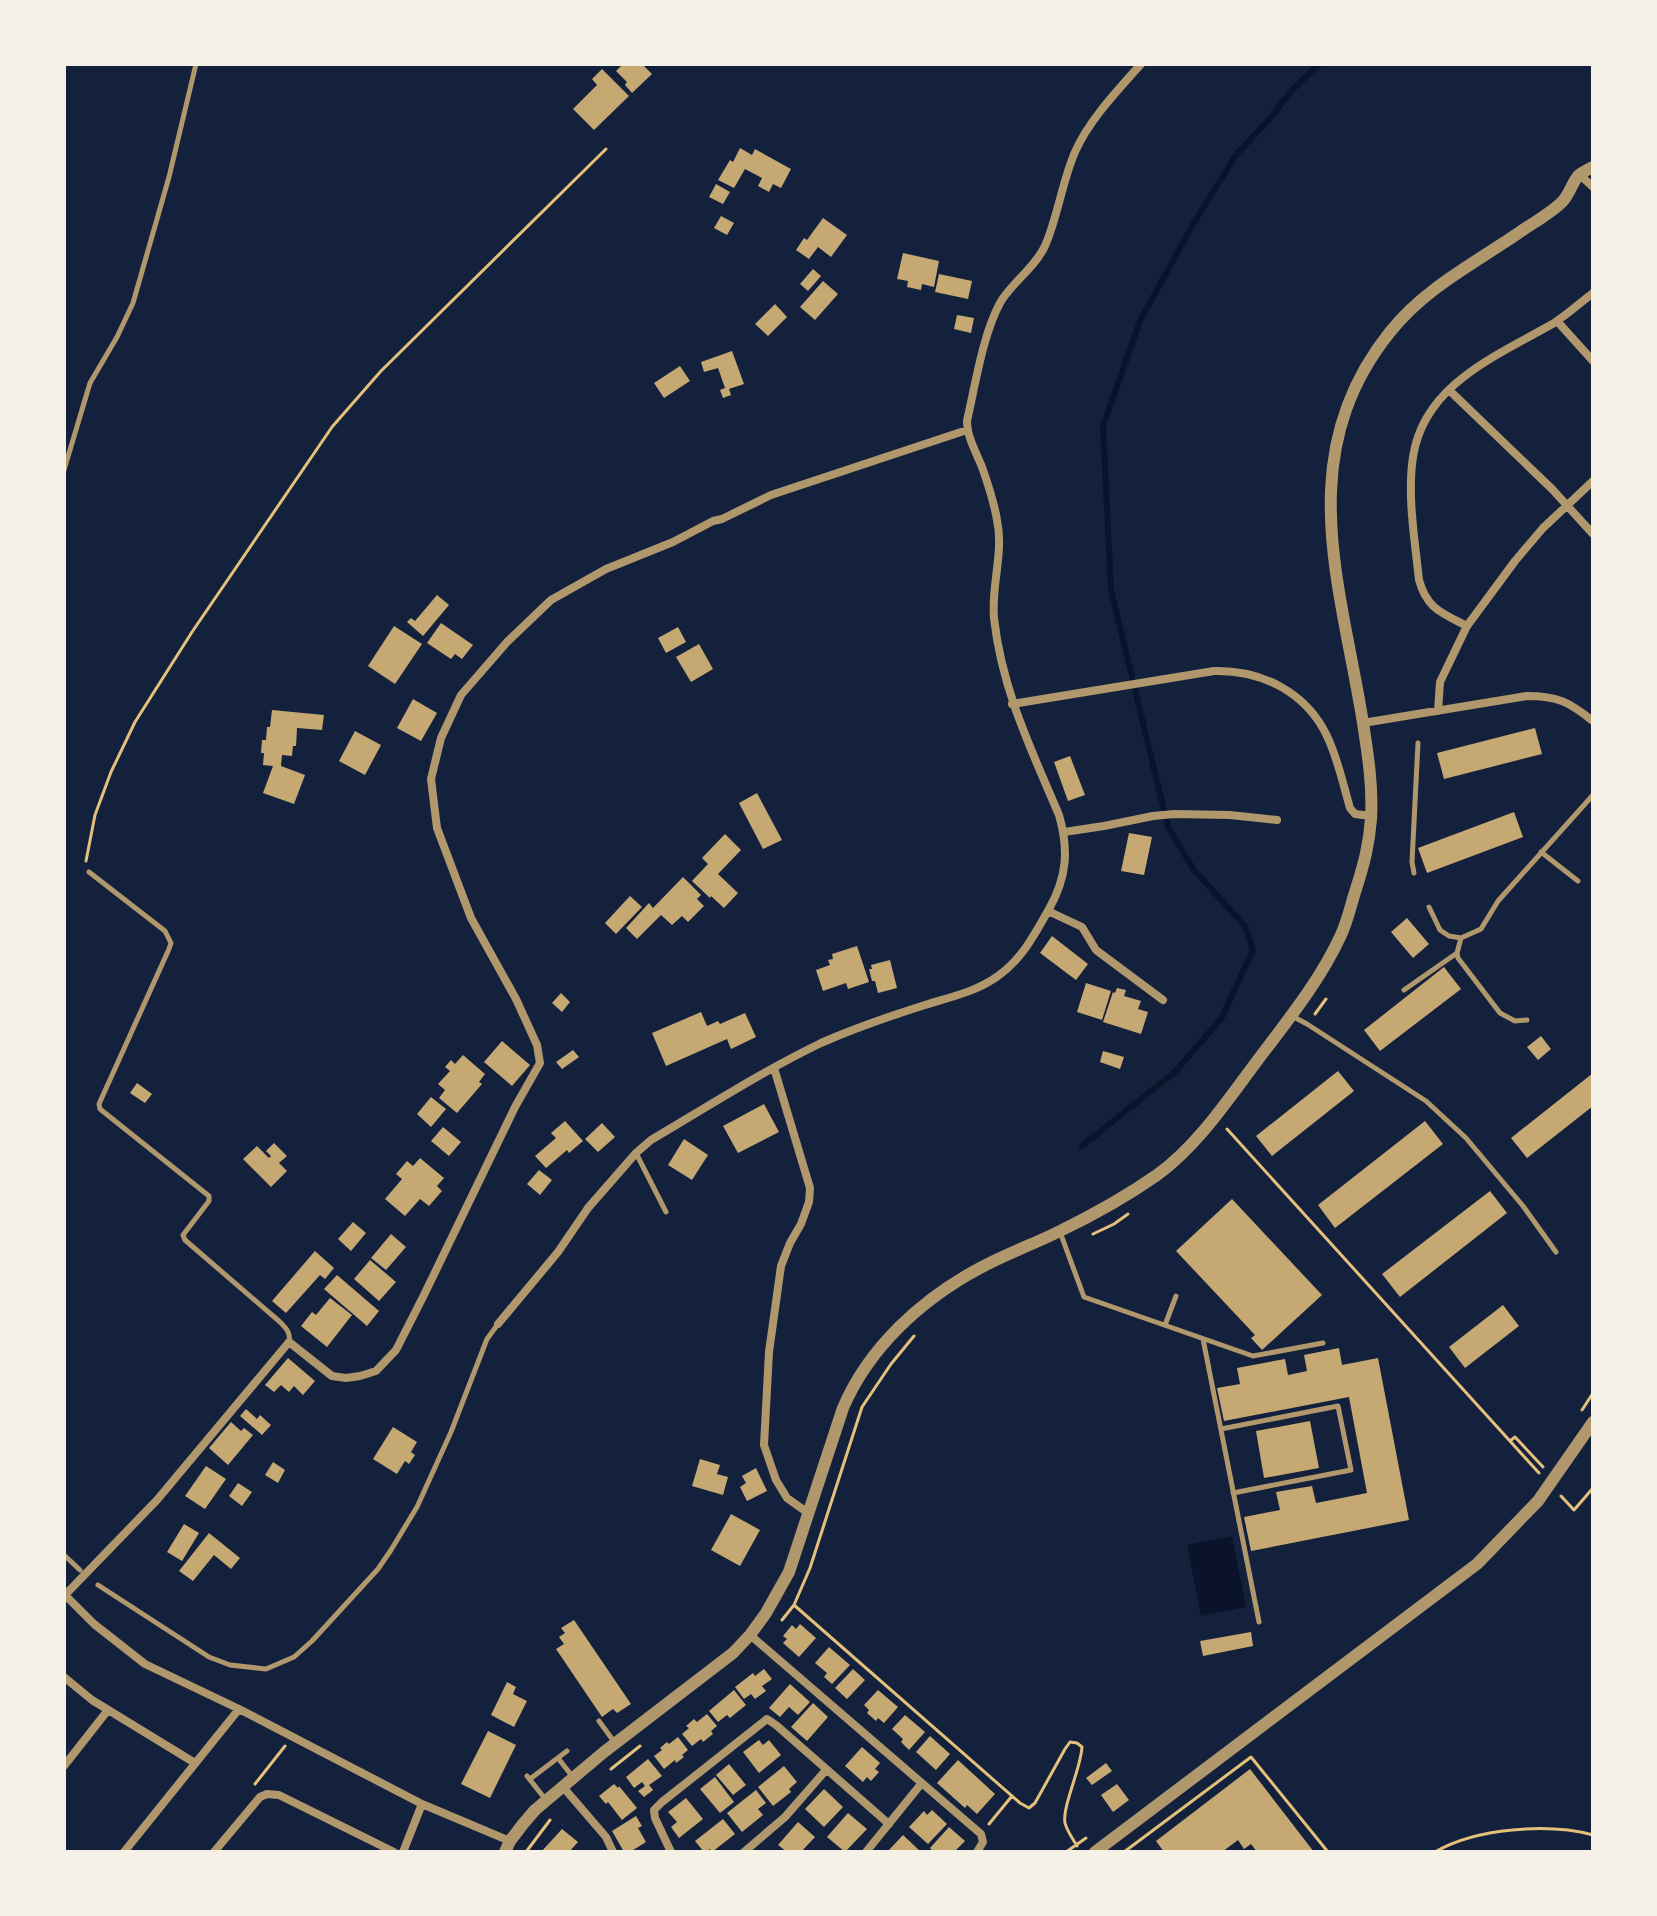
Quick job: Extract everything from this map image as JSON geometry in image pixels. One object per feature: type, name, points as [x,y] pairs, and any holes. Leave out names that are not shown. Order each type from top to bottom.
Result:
[{"type":"street","points":[[498,1324],[558,1252],[588,1208],[651,1140],[823,1043],[875,1021],[979,988],[999,976],[1027,947],[1058,894],[1065,859],[1064,832],[1012,704],[1003,671],[993,593],[1000,538],[998,521],[967,430],[967,421],[991,321],[1002,299],[1035,263],[1045,245],[1075,153],[1084,135],[1116,91],[1141,64]]},
{"type":"street","points":[[967,430],[771,495],[673,542],[606,569],[551,600],[507,642],[461,695],[441,738],[431,779],[437,828],[471,918],[516,999],[537,1045],[540,1063],[515,1107],[396,1350],[376,1371],[346,1378],[332,1376],[289,1342],[157,1500],[64,1595],[94,1624],[145,1664],[508,1846],[523,1824],[563,1787],[733,1653],[750,1635],[789,1572],[843,1408],[852,1386],[877,1351],[910,1317],[953,1285],[980,1268],[1060,1231],[1123,1196],[1175,1160],[1214,1117],[1291,1016],[1328,961],[1342,933],[1364,867],[1371,816],[1368,750],[1332,551],[1330,509],[1331,469],[1353,393],[1373,355],[1392,329],[1450,276],[1563,201],[1579,174],[1593,167]]},
{"type":"street","points":[[1579,174],[1593,187]]},
{"type":"street","points":[[1467,626],[1429,604],[1419,580],[1411,484],[1418,433],[1435,403],[1476,368],[1557,321],[1593,293]]},
{"type":"street","points":[[1557,321],[1593,361]]},
{"type":"street","points":[[1449,390],[1552,489],[1593,534]]},
{"type":"street","points":[[1438,711],[1440,682],[1467,626],[1543,528],[1593,481]]},
{"type":"street","points":[[1012,704],[1214,671],[1256,676],[1289,691],[1309,709],[1327,737],[1350,808],[1355,814],[1371,816]]},
{"type":"street","points":[[1363,723],[1527,696],[1549,696],[1564,701],[1593,721]]},
{"type":"street","points":[[1064,832],[1174,814],[1277,820]]},
{"type":"street","points":[[1048,911],[1082,927],[1096,950],[1163,1000]]},
{"type":"street","points":[[774,1068],[810,1188],[809,1202],[801,1224],[781,1266],[769,1352],[764,1445],[776,1480],[787,1498],[808,1513]]},
{"type":"street","points":[[1095,1852],[1477,1564],[1538,1501],[1593,1422]]},
{"type":"street","points":[[750,1635],[981,1834],[983,1842],[977,1852]]},
{"type":"street","points":[[64,1677],[92,1700],[195,1763]]},
{"type":"street","points":[[124,1852],[239,1709]]},
{"type":"street","points":[[64,1766],[108,1710]]},
{"type":"street","points":[[671,1852],[654,1810],[767,1719],[889,1824]]},
{"type":"street","points":[[744,1852],[785,1817],[826,1770]]},
{"type":"street","points":[[866,1852],[921,1784]]},
{"type":"street","points":[[563,1787],[606,1837],[613,1852]]},
{"type":"street","points":[[214,1852],[260,1797],[267,1794],[279,1795],[394,1852]]},
{"type":"street","points":[[403,1852],[422,1804]]},
{"type":"lane","points":[[64,470],[90,383],[133,303],[169,177],[196,64]]},
{"type":"lane","points":[[1414,873],[1418,743]]},
{"type":"lane","points":[[1429,907],[1440,930],[1449,936],[1461,938],[1481,929],[1498,901],[1593,795]]},
{"type":"lane","points":[[1541,852],[1578,881]]},
{"type":"lane","points":[[89,872],[165,931],[171,943],[99,1104],[100,1109],[209,1196],[209,1201],[183,1235],[185,1240],[280,1322],[288,1330],[289,1342]]},
{"type":"lane","points":[[1461,938],[1458,958],[1500,1013],[1515,1021],[1527,1020]]},
{"type":"lane","points":[[1404,990],[1457,953]]},
{"type":"lane","points":[[1291,1016],[1426,1101],[1466,1138],[1523,1206],[1556,1252]]},
{"type":"lane","points":[[636,1153],[666,1212]]},
{"type":"lane","points":[[1060,1231],[1084,1297],[1253,1356],[1323,1343]]},
{"type":"lane","points":[[1165,1325],[1176,1296]]},
{"type":"lane","points":[[98,1585],[209,1657],[230,1665],[266,1669],[294,1657],[378,1569],[404,1529],[437,1465],[487,1339],[498,1324]]},
{"type":"lane","points":[[1203,1338],[1259,1622]]},
{"type":"lane","points":[[1221,1429],[1338,1406],[1351,1470],[1233,1493]]},
{"type":"lane","points":[[64,1555],[80,1570]]},
{"type":"lane","points":[[599,1721],[615,1743]]},
{"type":"lane","points":[[547,1801],[529,1778],[567,1751]]},
{"type":"lane","points":[[558,1758],[574,1778]]},
{"type":"path","points":[[89,872],[86,855],[95,815],[135,722],[192,632],[332,427],[381,371],[606,149]]},
{"type":"path","points":[[1307,1024],[1326,999]]},
{"type":"path","points":[[1214,1117],[1511,1442],[1515,1437],[1546,1467],[1535,1479]]},
{"type":"path","points":[[1066,1247],[1114,1224],[1137,1207]]},
{"type":"path","points":[[762,1644],[794,1605],[810,1568],[862,1407],[891,1364],[921,1328]]},
{"type":"path","points":[[1578,1417],[1593,1393]]},
{"type":"path","points":[[794,1605],[1029,1808],[1035,1803],[1070,1742],[1082,1747],[1082,1758],[1065,1815],[1065,1825],[1082,1852]]},
{"type":"path","points":[[604,1774],[640,1746]]},
{"type":"path","points":[[1124,1852],[1251,1757],[1328,1852]]},
{"type":"path","points":[[981,1834],[1012,1796]]},
{"type":"path","points":[[526,1852],[555,1814],[573,1798]]},
{"type":"path","points":[[1435,1852],[1470,1838],[1535,1827],[1575,1830],[1593,1835]]},
{"type":"path","points":[[1066,1852],[1092,1833]]},
{"type":"water","points":[[1232,1536],[1246,1607],[1201,1616],[1187,1545]]},
{"type":"building","points":[[623,64],[642,64],[652,74],[632,93],[625,85],[627,82],[616,71]]},
{"type":"building","points":[[602,69],[629,96],[594,130],[573,109],[597,85],[592,79]]},
{"type":"building","points":[[740,148],[752,155],[755,149],[791,169],[781,188],[773,184],[769,192],[758,186],[762,178],[745,169],[734,188],[718,180]]},
{"type":"building","points":[[716,184],[730,192],[723,204],[709,197]]},
{"type":"building","points":[[721,216],[734,223],[727,235],[714,228]]},
{"type":"building","points":[[823,218],[847,235],[831,257],[818,247],[809,259],[796,250]]},
{"type":"building","points":[[903,253],[939,261],[934,287],[922,284],[921,290],[907,287],[908,281],[897,279]]},
{"type":"building","points":[[813,269],[821,276],[808,291],[800,284]]},
{"type":"building","points":[[939,274],[972,281],[968,299],[935,292]]},
{"type":"building","points":[[823,281],[838,294],[815,320],[800,307]]},
{"type":"building","points":[[775,304],[787,317],[768,336],[755,324]]},
{"type":"building","points":[[957,315],[974,318],[971,333],[954,329]]},
{"type":"building","points":[[732,351],[744,384],[729,389],[731,395],[723,398],[720,390],[725,388],[718,368],[704,372],[701,362]]},
{"type":"building","points":[[680,366],[690,381],[664,398],[654,383]]},
{"type":"building","points":[[437,595],[449,605],[423,636],[407,622],[411,618],[415,621]]},
{"type":"building","points":[[441,623],[473,645],[462,659],[455,654],[451,659],[427,643]]},
{"type":"building","points":[[394,626],[422,644],[395,684],[368,666]]},
{"type":"building","points":[[678,627],[686,642],[666,653],[658,638]]},
{"type":"building","points":[[699,644],[713,669],[691,682],[676,657]]},
{"type":"building","points":[[413,699],[437,713],[421,741],[397,728]]},
{"type":"building","points":[[272,710],[324,715],[322,730],[297,728],[292,756],[282,755],[281,766],[305,775],[294,804],[263,793],[273,766],[263,765],[264,753],[261,753]]},
{"type":"building","points":[[1535,728],[1542,754],[1444,779],[1437,753]]},
{"type":"building","points":[[355,731],[381,745],[365,775],[339,761]]},
{"type":"building","points":[[1070,756],[1085,795],[1068,801],[1054,762]]},
{"type":"building","points":[[757,793],[782,840],[763,849],[739,803]]},
{"type":"building","points":[[1514,812],[1523,837],[1427,873],[1418,848]]},
{"type":"building","points":[[1129,833],[1152,837],[1144,875],[1121,871]]},
{"type":"building","points":[[725,834],[741,850],[718,874],[738,893],[724,908],[692,881],[708,864],[702,858]]},
{"type":"building","points":[[683,877],[701,895],[697,899],[704,906],[688,922],[682,916],[672,925],[661,915],[637,939],[626,928],[649,903],[653,908]]},
{"type":"building","points":[[630,896],[642,907],[616,934],[605,923]]},
{"type":"building","points":[[1407,918],[1429,944],[1413,958],[1391,932]]},
{"type":"building","points":[[1052,936],[1088,964],[1076,980],[1040,953]]},
{"type":"building","points":[[857,946],[869,982],[848,989],[846,983],[823,991],[816,970],[830,965],[828,960],[833,959],[832,954]]},
{"type":"building","points":[[890,960],[897,988],[878,993],[869,969],[872,969],[871,965]]},
{"type":"building","points":[[1444,967],[1461,989],[1380,1051],[1364,1030]]},
{"type":"building","points":[[1086,983],[1111,991],[1102,1020],[1077,1012]]},
{"type":"building","points":[[1117,988],[1126,990],[1124,996],[1141,1001],[1138,1009],[1148,1012],[1141,1034],[1103,1022]]},
{"type":"building","points":[[561,993],[570,1002],[562,1012],[552,1003]]},
{"type":"building","points":[[701,1012],[707,1026],[745,1013],[756,1037],[731,1049],[727,1039],[666,1066],[652,1033]]},
{"type":"building","points":[[1541,1036],[1551,1049],[1538,1060],[1527,1047]]},
{"type":"building","points":[[502,1041],[530,1065],[512,1086],[484,1062]]},
{"type":"building","points":[[573,1050],[579,1057],[562,1069],[556,1062]]},
{"type":"building","points":[[1103,1051],[1124,1057],[1120,1069],[1100,1062]]},
{"type":"building","points":[[463,1055],[485,1074],[479,1082],[482,1084],[457,1113],[439,1098],[445,1090],[438,1084],[450,1071],[445,1067],[451,1060],[455,1064]]},
{"type":"building","points":[[1338,1071],[1354,1091],[1272,1156],[1256,1136]]},
{"type":"building","points":[[1593,1073],[1593,1106],[1527,1158],[1511,1138]]},
{"type":"building","points":[[137,1083],[152,1094],[145,1103],[130,1093]]},
{"type":"building","points":[[431,1097],[446,1109],[431,1127],[417,1114]]},
{"type":"building","points":[[764,1104],[779,1132],[738,1153],[723,1126]]},
{"type":"building","points":[[565,1121],[583,1141],[546,1168],[535,1156],[556,1138],[551,1133]]},
{"type":"building","points":[[1425,1121],[1443,1144],[1335,1228],[1318,1205]]},
{"type":"building","points":[[602,1123],[615,1137],[598,1152],[585,1139]]},
{"type":"building","points":[[443,1127],[461,1142],[449,1156],[431,1141]]},
{"type":"building","points":[[684,1139],[708,1155],[692,1180],[668,1165]]},
{"type":"building","points":[[274,1143],[287,1156],[279,1163],[287,1171],[271,1187],[243,1159],[257,1146],[269,1158],[271,1156],[266,1151]]},
{"type":"building","points":[[420,1158],[444,1178],[437,1186],[442,1191],[429,1206],[420,1199],[405,1216],[385,1199],[402,1179],[396,1174],[407,1161],[413,1166]]},
{"type":"building","points":[[539,1170],[552,1180],[540,1195],[527,1184]]},
{"type":"building","points":[[1490,1191],[1507,1213],[1400,1297],[1382,1274]]},
{"type":"building","points":[[1232,1199],[1322,1295],[1262,1350],[1251,1338],[1255,1335],[1176,1251]]},
{"type":"building","points":[[353,1222],[366,1233],[351,1251],[338,1239]]},
{"type":"building","points":[[391,1234],[406,1247],[386,1270],[371,1258]]},
{"type":"building","points":[[315,1251],[334,1268],[325,1279],[320,1275],[286,1313],[272,1301]]},
{"type":"building","points":[[370,1260],[396,1282],[379,1301],[354,1279]]},
{"type":"building","points":[[337,1275],[379,1311],[367,1326],[324,1289]]},
{"type":"building","points":[[330,1298],[352,1315],[327,1347],[301,1326],[312,1312],[316,1315]]},
{"type":"building","points":[[1503,1305],[1519,1326],[1465,1368],[1449,1347]]},
{"type":"building","points":[[1339,1348],[1342,1365],[1378,1358],[1409,1520],[1251,1551],[1244,1517],[1280,1510],[1276,1492],[1312,1486],[1316,1503],[1367,1493],[1349,1397],[1224,1421],[1217,1388],[1240,1384],[1237,1368],[1285,1359],[1288,1375],[1307,1371],[1304,1355]]},
{"type":"building","points":[[288,1358],[315,1381],[303,1395],[294,1386],[289,1392],[281,1385],[274,1392],[265,1385]]},
{"type":"building","points":[[246,1409],[257,1419],[260,1415],[271,1425],[262,1435],[240,1416]]},
{"type":"building","points":[[1310,1421],[1319,1468],[1264,1478],[1256,1431]]},
{"type":"building","points":[[231,1422],[241,1431],[244,1428],[253,1435],[228,1465],[209,1448]]},
{"type":"building","points":[[393,1427],[417,1442],[411,1452],[415,1455],[409,1464],[405,1461],[397,1474],[373,1459]]},
{"type":"building","points":[[700,1459],[720,1465],[717,1474],[728,1477],[723,1495],[692,1486]]},
{"type":"building","points":[[273,1462],[285,1470],[278,1483],[265,1475]]},
{"type":"building","points":[[206,1466],[226,1479],[205,1509],[185,1496]]},
{"type":"building","points":[[756,1468],[767,1491],[747,1501],[740,1487],[746,1483],[742,1476]]},
{"type":"building","points":[[238,1483],[252,1492],[242,1506],[229,1496]]},
{"type":"building","points":[[731,1514],[760,1530],[740,1566],[711,1550]]},
{"type":"building","points":[[184,1524],[199,1533],[182,1561],[167,1552]]},
{"type":"building","points":[[209,1533],[240,1558],[231,1569],[214,1555],[193,1581],[179,1571]]},
{"type":"building","points":[[574,1620],[631,1704],[617,1713],[613,1709],[602,1717],[556,1649],[564,1644],[559,1637],[565,1633],[561,1628]]},
{"type":"building","points":[[800,1624],[816,1638],[799,1657],[783,1643],[787,1639],[783,1636],[792,1625],[796,1629]]},
{"type":"building","points":[[1251,1632],[1253,1646],[1203,1656],[1200,1641]]},
{"type":"building","points":[[829,1647],[850,1665],[832,1684],[824,1677],[827,1673],[815,1663]]},
{"type":"building","points":[[764,1669],[772,1679],[762,1686],[766,1691],[755,1699],[751,1694],[744,1699],[735,1687],[753,1673],[755,1676]]},
{"type":"building","points":[[853,1669],[865,1680],[847,1699],[835,1688]]},
{"type":"building","points":[[507,1682],[516,1687],[513,1694],[527,1701],[514,1727],[491,1715]]},
{"type":"building","points":[[790,1684],[810,1702],[798,1715],[789,1707],[780,1717],[769,1708]]},
{"type":"building","points":[[734,1690],[746,1705],[730,1718],[727,1715],[718,1722],[709,1711]]},
{"type":"building","points":[[878,1690],[898,1707],[884,1723],[867,1713],[869,1710],[864,1705]]},
{"type":"building","points":[[813,1703],[828,1717],[807,1741],[791,1727]]},
{"type":"building","points":[[707,1714],[717,1726],[703,1742],[701,1739],[692,1746],[682,1734],[694,1719],[697,1722]]},
{"type":"building","points":[[905,1715],[925,1732],[909,1750],[892,1729]]},
{"type":"building","points":[[488,1731],[516,1745],[490,1798],[461,1784]]},
{"type":"building","points":[[930,1736],[950,1754],[936,1770],[916,1752]]},
{"type":"building","points":[[678,1737],[688,1750],[682,1755],[684,1757],[664,1769],[654,1756],[667,1742],[669,1744]]},
{"type":"building","points":[[759,1740],[763,1745],[769,1740],[781,1755],[759,1773],[743,1752]]},
{"type":"building","points":[[862,1747],[880,1763],[875,1769],[879,1772],[871,1781],[867,1777],[863,1782],[845,1766]]},
{"type":"building","points":[[648,1759],[662,1776],[649,1785],[653,1790],[644,1797],[638,1791],[645,1786],[642,1782],[634,1788],[626,1777]]},
{"type":"building","points":[[958,1760],[995,1794],[977,1814],[967,1805],[965,1808],[937,1783]]},
{"type":"building","points":[[1106,1763],[1112,1771],[1092,1785],[1086,1778]]},
{"type":"building","points":[[729,1764],[746,1785],[733,1795],[716,1775]]},
{"type":"building","points":[[784,1766],[797,1782],[789,1789],[791,1792],[773,1806],[758,1787]]},
{"type":"building","points":[[1250,1769],[1314,1852],[1257,1852],[1251,1844],[1244,1849],[1238,1840],[1222,1852],[1164,1852],[1156,1841]]},
{"type":"building","points":[[715,1777],[734,1802],[720,1813],[700,1789]]},
{"type":"building","points":[[614,1784],[637,1808],[622,1820],[599,1796]]},
{"type":"building","points":[[1117,1784],[1129,1800],[1113,1812],[1101,1795]]},
{"type":"building","points":[[824,1789],[843,1807],[824,1827],[805,1809]]},
{"type":"building","points":[[756,1790],[766,1803],[758,1809],[763,1815],[742,1832],[727,1813]]},
{"type":"building","points":[[686,1798],[703,1819],[679,1838],[671,1827],[677,1822],[668,1812]]},
{"type":"building","points":[[932,1810],[947,1824],[928,1844],[909,1827],[924,1811],[927,1815]]},
{"type":"building","points":[[848,1813],[867,1829],[845,1852],[827,1837]]},
{"type":"building","points":[[636,1816],[642,1826],[638,1828],[646,1842],[630,1852],[624,1852],[612,1831]]},
{"type":"building","points":[[723,1819],[735,1834],[712,1852],[710,1849],[704,1852],[695,1841]]},
{"type":"building","points":[[798,1822],[815,1837],[801,1852],[787,1852],[778,1845]]},
{"type":"building","points":[[949,1827],[965,1841],[954,1852],[933,1852],[930,1848]]},
{"type":"building","points":[[562,1829],[578,1842],[569,1852],[541,1852]]},
{"type":"building","points":[[903,1835],[921,1852],[891,1852],[889,1850]]},
{"type":"waterway","points":[[1082,1146],[1175,1072],[1221,1019],[1253,950],[1245,926],[1194,870],[1168,827],[1111,590],[1103,426],[1140,321],[1192,226],[1236,155],[1319,64]]}]
